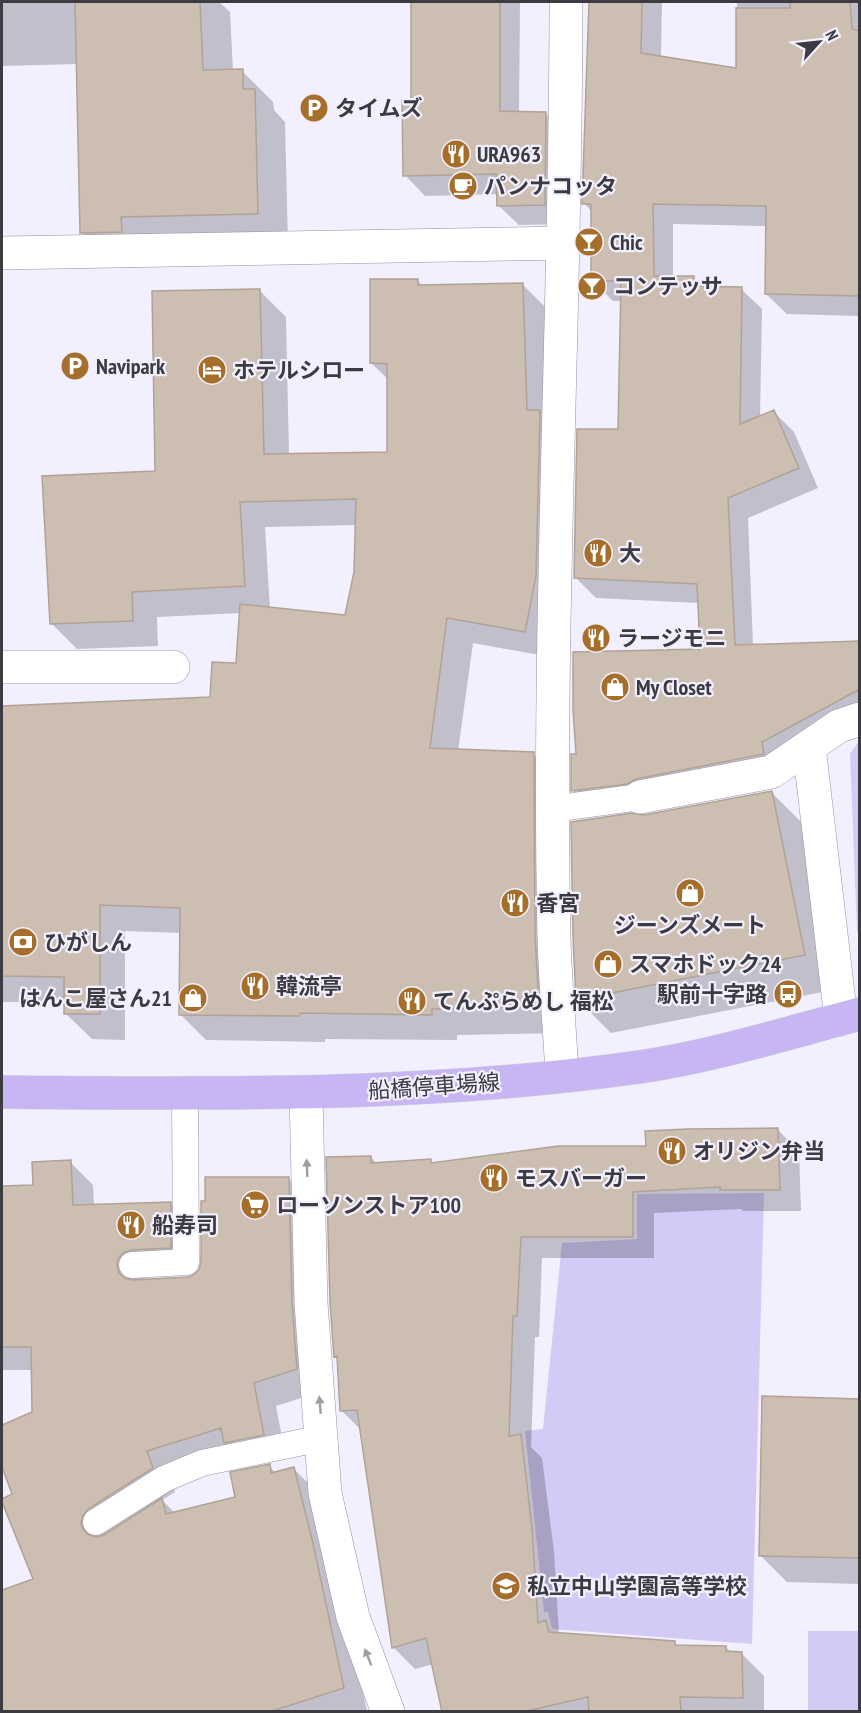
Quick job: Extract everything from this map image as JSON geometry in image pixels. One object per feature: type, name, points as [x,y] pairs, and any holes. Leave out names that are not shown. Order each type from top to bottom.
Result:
[{"type":"main road","name":"船橋停車場線","points":[[2,1092],[306,1094],[562,1076],[641,1067],[720,1051],[850,1016]]},
{"type":"street","points":[[562,1076],[554,940],[552,809],[566,2]]},
{"type":"street","points":[[2,253],[563,243]]},
{"type":"street","points":[[2,667],[173,668]]},
{"type":"street","points":[[640,797],[771,772],[839,726],[860,719]]},
{"type":"street","points":[[808,747],[850,1016]]},
{"type":"street","points":[[306,1094],[311,1303],[325,1493],[353,1617],[388,1712]]},
{"type":"lane","points":[[552,809],[640,797]]},
{"type":"lane","points":[[132,1265],[186,1262],[185,1094]]},
{"type":"lane","points":[[96,1522],[164,1479],[202,1463],[322,1438]]},
{"type":"shaded area","points":[[859,741],[859,933],[857,931],[850,754]]},
{"type":"shaded area","points":[[764,1193],[752,1644],[552,1629],[548,1612],[544,1612],[525,1431],[543,1429],[562,1243],[637,1239],[637,1194]]},
{"type":"shaded area","points":[[808,1631],[859,1631],[859,1711],[808,1711]]},
{"type":"building","points":[[75,2],[200,2],[203,70],[243,69],[243,89],[255,89],[258,214],[121,217],[122,232],[80,233]]},
{"type":"building","points":[[411,2],[500,2],[500,111],[546,112],[545,205],[497,206],[496,174],[403,176],[402,100],[411,100]]},
{"type":"building","points":[[589,2],[642,2],[641,53],[736,68],[736,8],[790,8],[790,2],[850,2],[852,29],[860,31],[860,296],[765,294],[766,206],[653,204],[654,276],[694,276],[694,286],[742,287],[740,424],[774,410],[799,468],[728,498],[735,645],[860,641],[860,689],[762,742],[764,754],[636,779],[627,784],[571,791],[571,754],[576,754],[573,652],[700,649],[697,584],[574,578],[577,429],[618,429],[621,281],[591,281],[591,204],[582,204]]},
{"type":"building","points":[[370,279],[418,279],[418,285],[523,283],[527,410],[540,410],[536,576],[525,632],[447,618],[430,748],[534,752],[535,936],[539,1007],[432,1009],[432,1015],[300,1013],[299,1016],[179,1015],[180,908],[100,905],[100,1014],[64,1014],[64,977],[2,976],[2,706],[210,697],[212,662],[236,663],[240,604],[345,615],[354,572],[356,499],[240,502],[245,586],[132,592],[133,621],[50,624],[42,476],[155,471],[152,291],[260,289],[264,454],[387,452],[387,364],[370,363]]},
{"type":"building","points":[[772,791],[805,955],[576,1000],[571,822],[632,813],[644,815]]},
{"type":"building","points":[[778,1128],[780,1190],[720,1190],[720,1187],[633,1192],[633,1237],[521,1237],[517,1316],[513,1316],[509,1436],[521,1434],[532,1528],[538,1623],[546,1620],[549,1632],[675,1641],[675,1645],[726,1646],[726,1651],[742,1652],[743,1698],[680,1697],[681,1712],[589,1712],[588,1697],[523,1712],[442,1712],[426,1638],[392,1648],[357,1410],[340,1411],[337,1356],[334,1357],[330,1302],[326,1157],[371,1156],[371,1163],[431,1159],[431,1163],[558,1146],[646,1146],[645,1131]]},
{"type":"building","points":[[71,1160],[73,1205],[171,1202],[171,1248],[131,1250],[123,1253],[118,1259],[119,1273],[132,1280],[187,1277],[199,1270],[201,1201],[205,1201],[205,1177],[289,1177],[292,1304],[297,1369],[254,1383],[264,1435],[224,1443],[221,1428],[147,1451],[153,1468],[88,1509],[81,1523],[89,1535],[97,1537],[104,1535],[162,1498],[166,1514],[235,1497],[230,1472],[270,1464],[271,1473],[294,1467],[344,1688],[269,1712],[2,1712],[2,1590],[33,1579],[2,1502],[2,1499],[12,1494],[2,1467],[2,1425],[32,1412],[31,1347],[2,1347],[2,1186],[33,1185],[32,1162]]},
{"type":"building","points":[[762,1396],[860,1399],[860,1558],[759,1556]]},
{"type":"place","name":"タイムズ","points":[[314,108]]},
{"type":"place","name":"URA963","points":[[456,154]]},
{"type":"place","name":"パンナコッタ","points":[[463,186]]},
{"type":"place","name":"Chic","points":[[589,242]]},
{"type":"place","name":"コンテッサ","points":[[592,286]]},
{"type":"place","name":"Navipark","points":[[75,366]]},
{"type":"place","name":"ホテルシロー","points":[[212,370]]},
{"type":"place","name":"大","points":[[598,553]]},
{"type":"place","name":"ラージモニ","points":[[596,638]]},
{"type":"place","name":"My Closet","points":[[615,687]]},
{"type":"place","name":"ジーンズメート","points":[[690,893]]},
{"type":"place","name":"香宮","points":[[515,903]]},
{"type":"place","name":"ひがしん","points":[[23,942]]},
{"type":"place","name":"スマホドック24","points":[[608,964]]},
{"type":"place","name":"韓流亭","points":[[255,986]]},
{"type":"place","name":"駅前十字路","points":[[788,994]]},
{"type":"place","name":"はんこ屋さん21","points":[[193,998]]},
{"type":"place","name":"てんぷらめし 福松","points":[[412,1001]]},
{"type":"place","name":"オリジン弁当","points":[[672,1151]]},
{"type":"place","name":"モスバーガー","points":[[494,1178]]},
{"type":"place","name":"ローソンストア100","points":[[255,1205]]},
{"type":"place","name":"船寿司","points":[[131,1225]]},
{"type":"place","name":"私立中山学園高等学校","points":[[506,1586]]}]
